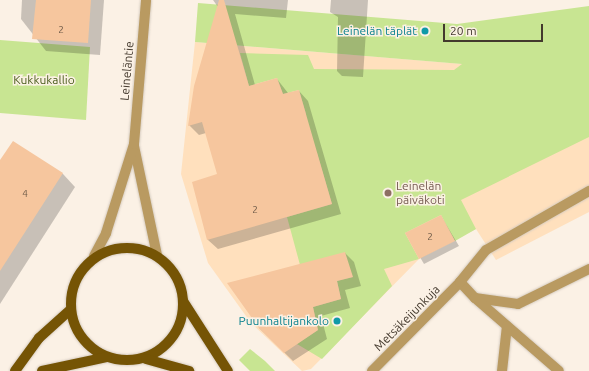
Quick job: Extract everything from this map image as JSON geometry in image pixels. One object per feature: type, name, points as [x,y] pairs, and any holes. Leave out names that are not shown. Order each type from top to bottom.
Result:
[{"type":"main road","points":[[15,371],[39,338],[70,310],[78,274],[94,256],[116,249],[158,255],[171,268],[183,301],[228,371]]},
{"type":"main road","points":[[70,310],[90,346],[107,356],[127,361],[146,358],[168,346],[178,330],[183,301]]},
{"type":"main road","points":[[42,371],[107,356]]},
{"type":"main road","points":[[146,358],[190,371]]},
{"type":"street","name":"Leineläntie","points":[[94,256],[106,233],[134,144],[146,0]]},
{"type":"street","name":"Leineläntie","points":[[134,144],[158,255]]},
{"type":"street","name":"Metsäkeijunkuja","points":[[372,371],[460,282],[486,250],[589,191]]},
{"type":"street","points":[[475,298],[518,304],[589,269]]},
{"type":"street","points":[[460,282],[475,298],[560,371]]},
{"type":"street","points":[[502,371],[507,326]]},
{"type":"shaded area","name":"Leinelän päiväkoti","points":[[195,42],[463,64],[589,48],[589,212],[496,260],[476,229],[419,259],[311,369],[302,371],[251,323],[208,263],[181,174]]},
{"type":"green space","points":[[198,3],[457,24],[589,6],[589,137],[461,200],[476,229],[455,241],[441,215],[405,233],[419,259],[384,269],[392,286],[322,359],[297,344],[318,330],[313,307],[341,299],[337,281],[353,277],[303,276],[287,217],[332,204],[317,153],[272,166],[285,121],[306,114],[299,90],[283,94],[277,78],[249,86],[240,53],[308,55],[314,69],[454,70],[462,64],[195,42]]},
{"type":"green space","name":"Kukkukallio","points":[[0,40],[90,47],[86,120],[0,113]]},
{"type":"green space","points":[[250,349],[275,371],[250,371],[239,360]]},
{"type":"building","points":[[36,0],[91,0],[88,43],[32,39]]},
{"type":"building","points":[[219,0],[224,0],[249,86],[277,78],[283,94],[299,90],[332,204],[207,240],[192,182],[217,174],[202,122],[188,126],[194,86]]},
{"type":"building","points":[[13,141],[63,173],[0,271],[0,160]]},
{"type":"building","points":[[441,215],[455,241],[419,259],[405,233]]},
{"type":"building","points":[[345,252],[353,277],[337,281],[341,299],[313,307],[318,330],[284,353],[259,328],[227,283]]},
{"type":"place","name":"Leinelän täplät","points":[[425,31]]},
{"type":"place","name":"Leinelän päiväkoti","points":[[388,193]]},
{"type":"place","name":"Puunhaltijankolo","points":[[337,321]]}]
